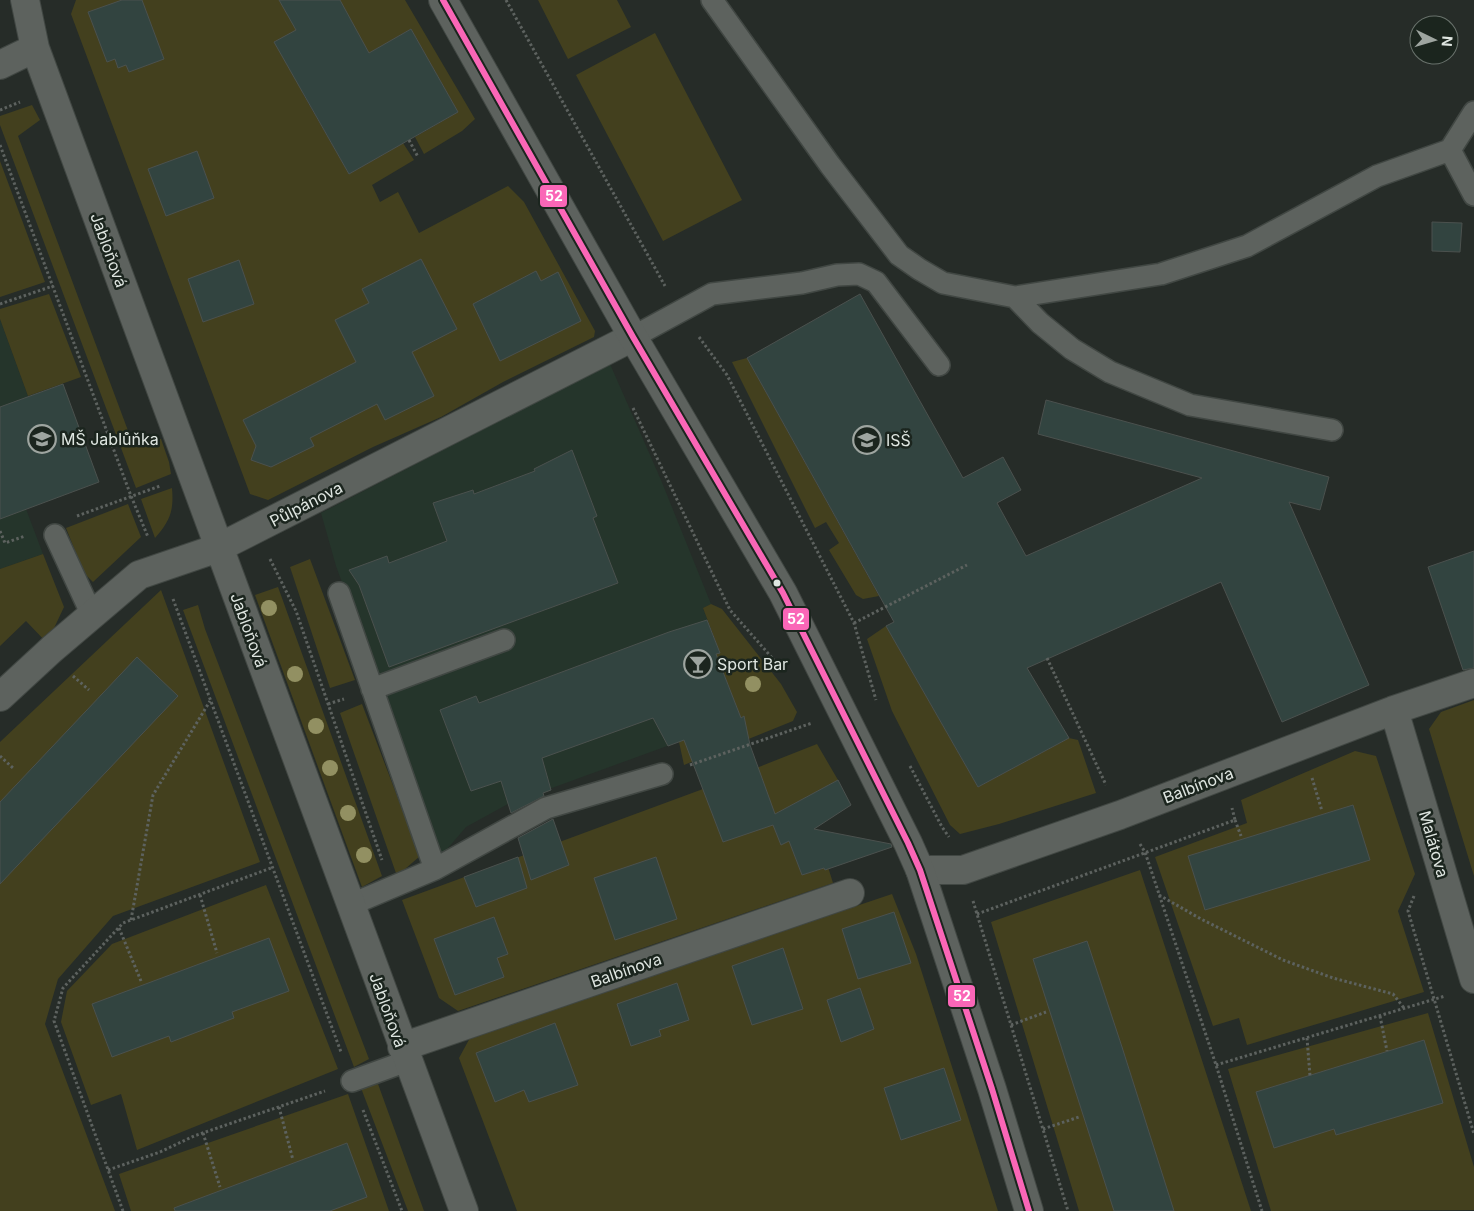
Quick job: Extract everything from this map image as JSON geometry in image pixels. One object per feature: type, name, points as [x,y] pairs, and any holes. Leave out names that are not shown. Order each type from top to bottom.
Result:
[{"type":"street","name":"Jabloňová","points":[[24,0],[35,48],[464,1211]]},
{"type":"street","points":[[443,0],[633,337],[783,593],[908,843],[920,870],[992,1089],[1029,1211]]},
{"type":"street","points":[[0,65],[35,48]]},
{"type":"street","name":"Půlpánova","points":[[0,697],[52,649],[139,575],[218,548],[633,337]]},
{"type":"street","name":"Balbínova","points":[[920,870],[963,870],[1120,815],[1394,710],[1474,683]]},
{"type":"street","name":"Malátova","points":[[1394,710],[1474,979]]},
{"type":"street","name":"Balbínova","points":[[405,1054],[850,893]]},
{"type":"lane","points":[[712,0],[830,165],[899,255],[918,269],[943,283],[1016,297],[1161,274],[1247,246],[1377,176],[1450,150],[1474,112]]},
{"type":"lane","points":[[1450,150],[1474,195]]},
{"type":"lane","points":[[633,337],[712,294],[802,284],[837,275],[859,274],[876,282],[939,364]]},
{"type":"lane","points":[[1016,297],[1040,323],[1072,349],[1110,372],[1190,405],[1332,430]]},
{"type":"lane","points":[[62,527],[92,615]]},
{"type":"lane","points":[[338,593],[435,869]]},
{"type":"lane","points":[[372,689],[504,640]]},
{"type":"lane","points":[[350,905],[435,869],[546,808],[662,774]]},
{"type":"lane","points":[[352,1081],[405,1054]]},
{"type":"path","points":[[506,0],[679,311],[728,375],[854,623],[877,702]]},
{"type":"path","points":[[409,140],[418,157]]},
{"type":"path","points":[[0,145],[131,496],[161,568],[271,868],[402,1211]]},
{"type":"path","points":[[0,304],[52,286]]},
{"type":"path","points":[[631,404],[730,610],[781,669]]},
{"type":"path","points":[[62,527],[131,496]]},
{"type":"path","points":[[256,529],[296,611],[392,887]]},
{"type":"path","points":[[0,531],[5,543],[33,533]]},
{"type":"path","points":[[854,623],[967,565]]},
{"type":"path","points":[[1047,658],[1108,788]]},
{"type":"path","points":[[67,670],[89,690]]},
{"type":"path","points":[[131,920],[153,795],[210,702]]},
{"type":"path","points":[[662,774],[817,721]]},
{"type":"path","points":[[0,756],[14,769]]},
{"type":"path","points":[[907,760],[942,827]]},
{"type":"path","points":[[1235,820],[1241,836]]},
{"type":"path","points":[[1068,1211],[977,914],[1145,852],[1216,1065],[1262,1211]]},
{"type":"path","points":[[124,1211],[54,1021],[63,988],[123,924],[271,868]]},
{"type":"path","points":[[200,894],[217,953]]},
{"type":"path","points":[[1415,894],[1408,911],[1474,1134]]},
{"type":"path","points":[[1159,895],[1201,919],[1283,960],[1333,978],[1394,994],[1404,1008]]},
{"type":"path","points":[[119,928],[141,981]]},
{"type":"path","points":[[1216,1065],[1435,999]]},
{"type":"path","points":[[1011,1025],[1046,1012]]},
{"type":"path","points":[[1380,1016],[1387,1051]]},
{"type":"path","points":[[1307,1038],[1310,1076]]},
{"type":"path","points":[[108,1170],[160,1152],[203,1133],[352,1081]]},
{"type":"path","points":[[279,1107],[293,1160]]},
{"type":"path","points":[[1043,1129],[1079,1117]]},
{"type":"path","points":[[203,1133],[220,1186]]},
{"type":"shaded area","points":[[76,0],[405,0],[475,119],[462,131],[424,154],[415,137],[458,112],[411,29],[302,92],[349,174],[403,143],[414,160],[372,185],[380,202],[398,192],[419,233],[508,186],[524,202],[595,331],[594,337],[503,382],[441,417],[373,447],[268,500],[250,494],[71,14]]},
{"type":"shaded area","points":[[538,0],[617,0],[631,27],[568,59]]},
{"type":"shaded area","points":[[655,33],[742,200],[663,241],[576,75]]},
{"type":"shaded area","points":[[32,105],[40,120],[18,136],[130,436],[161,439],[169,462],[171,474],[136,488],[0,125],[0,116]]},
{"type":"shaded area","points":[[0,161],[45,282],[0,297]]},
{"type":"shaded area","points":[[49,294],[81,377],[28,396],[0,319],[0,309]]},
{"type":"shaded area","name":"MŠ Jablůňka","points":[[0,319],[28,396],[63,384],[99,482],[26,509],[43,554],[0,569]]},
{"type":"shaded area","points":[[747,358],[879,596],[863,599],[856,595],[829,550],[839,543],[826,522],[815,528],[732,362]]},
{"type":"shaded area","points":[[610,364],[661,480],[711,604],[703,608],[744,718],[508,804],[466,827],[442,855],[336,566],[321,513]]},
{"type":"shaded area","points":[[172,488],[170,515],[155,538],[141,499]]},
{"type":"shaded area","points":[[128,504],[141,537],[93,582],[84,573],[66,528]]},
{"type":"shaded area","points":[[43,554],[64,607],[47,643],[26,621],[0,646],[0,569]]},
{"type":"shaded area","points":[[310,559],[355,680],[330,688],[290,567]]},
{"type":"shaded area","points":[[278,587],[382,876],[362,887],[255,595]]},
{"type":"shaded area","points":[[161,590],[260,862],[113,916],[58,979],[45,1024],[115,1211],[0,1211],[0,742]]},
{"type":"shaded area","points":[[711,604],[722,609],[781,684],[797,712],[793,721],[684,765],[679,742],[744,718],[741,718],[716,654],[720,653],[703,608]]},
{"type":"shaded area","points":[[198,605],[205,629],[369,1059],[354,1067],[183,610]]},
{"type":"shaded area","points":[[886,626],[978,787],[1069,738],[1078,740],[1096,793],[999,824],[960,834],[950,825],[892,711],[867,639]]},
{"type":"shaded area","points":[[1474,700],[1474,876],[1429,729],[1441,712]]},
{"type":"shaded area","points":[[362,704],[420,856],[397,876],[340,713]]},
{"type":"shaded area","points":[[817,744],[838,780],[770,817],[781,845],[789,841],[802,875],[828,867],[833,883],[458,1011],[439,998],[402,900],[703,789]]},
{"type":"shaded area","points":[[1355,751],[1376,756],[1415,874],[1398,911],[1424,992],[1247,1045],[1239,1018],[1213,1026],[1155,857],[1247,823],[1241,800]]},
{"type":"shaded area","points":[[1140,870],[1251,1211],[1079,1211],[991,922]]},
{"type":"shaded area","points":[[266,885],[338,1069],[137,1150],[121,1094],[91,1105],[61,1022],[67,991],[112,944]]},
{"type":"shaded area","points":[[892,894],[916,954],[998,1211],[517,1211],[459,1058],[471,1036]]},
{"type":"shaded area","points":[[1428,1013],[1474,1167],[1474,1210],[1271,1211],[1228,1069]]},
{"type":"shaded area","points":[[378,1084],[424,1211],[408,1211],[361,1088]]},
{"type":"shaded area","points":[[348,1094],[389,1211],[131,1211],[119,1174]]},
{"type":"building","points":[[122,0],[142,0],[164,59],[129,72],[126,65],[118,68],[115,59],[107,62],[88,12]]},
{"type":"building","points":[[279,0],[340,0],[369,53],[411,29],[458,112],[349,174],[274,42],[296,30]]},
{"type":"building","points":[[197,151],[214,198],[166,216],[148,169]]},
{"type":"building","points":[[1432,222],[1462,223],[1460,252],[1432,251]]},
{"type":"building","points":[[421,259],[457,329],[412,352],[434,396],[385,420],[377,404],[310,438],[314,446],[271,467],[251,460],[256,446],[243,420],[356,362],[335,320],[369,303],[362,289]]},
{"type":"building","points":[[239,260],[254,304],[203,322],[188,279]]},
{"type":"building","points":[[536,271],[541,281],[558,272],[581,321],[500,361],[473,304]]},
{"type":"building","points":[[860,294],[963,478],[1003,457],[1021,490],[997,503],[1026,556],[1202,478],[1038,434],[1046,400],[1329,477],[1320,510],[1289,502],[1369,685],[1282,722],[1221,582],[1027,668],[1069,738],[978,787],[886,626],[894,622],[747,358]]},
{"type":"building","name":"MŠ Jablůňka","points":[[63,384],[99,482],[0,519],[0,407]]},
{"type":"building","points":[[572,450],[597,516],[593,518],[618,583],[389,667],[359,585],[349,570],[387,556],[389,563],[447,541],[433,503],[473,490],[474,494],[535,471],[534,469]]},
{"type":"building","points":[[1474,551],[1474,668],[1463,670],[1428,567]]},
{"type":"building","points":[[707,620],[720,653],[716,654],[741,718],[744,716],[750,745],[775,814],[838,780],[851,805],[814,829],[891,844],[892,847],[825,870],[824,868],[802,875],[789,841],[781,845],[773,825],[723,842],[684,740],[668,746],[653,718],[542,758],[551,790],[543,793],[544,796],[511,813],[501,781],[471,791],[440,710],[476,696],[479,703],[669,632]]},
{"type":"building","points":[[137,657],[178,696],[0,884],[0,802]]},
{"type":"building","points":[[1353,805],[1370,860],[1205,910],[1188,856]]},
{"type":"building","points":[[553,819],[569,865],[531,880],[518,838]]},
{"type":"building","points":[[518,857],[527,888],[476,907],[464,877]]},
{"type":"building","points":[[656,857],[677,919],[615,940],[594,878]]},
{"type":"building","points":[[894,912],[911,963],[858,979],[842,929]]},
{"type":"building","points":[[494,917],[508,954],[497,958],[504,977],[455,995],[434,939]]},
{"type":"building","points":[[269,938],[289,991],[232,1012],[234,1018],[171,1042],[169,1036],[112,1057],[92,1004]]},
{"type":"building","points":[[1087,941],[1174,1211],[1114,1211],[1085,1121],[1033,959]]},
{"type":"building","points":[[783,948],[803,1009],[752,1025],[732,966]]},
{"type":"building","points":[[677,983],[689,1020],[659,1030],[661,1036],[631,1046],[617,1004]]},
{"type":"building","points":[[860,988],[874,1029],[841,1042],[827,1000]]},
{"type":"building","points":[[555,1023],[578,1085],[529,1102],[524,1090],[495,1102],[476,1053]]},
{"type":"building","points":[[1424,1040],[1443,1103],[1336,1135],[1334,1129],[1274,1148],[1256,1092]]},
{"type":"building","points":[[944,1068],[961,1120],[901,1140],[884,1088]]},
{"type":"building","points":[[347,1143],[367,1197],[330,1211],[175,1211],[174,1208]]},
{"type":"transit line","name":"52","points":[[443,0],[633,337],[783,593],[908,843],[920,870],[992,1089],[1029,1211]]},
{"type":"place","name":"MŠ Jablůňka","points":[[42,439]]},
{"type":"place","name":"ISŠ","points":[[867,440]]},
{"type":"place","name":"Sport Bar","points":[[698,664]]}]
